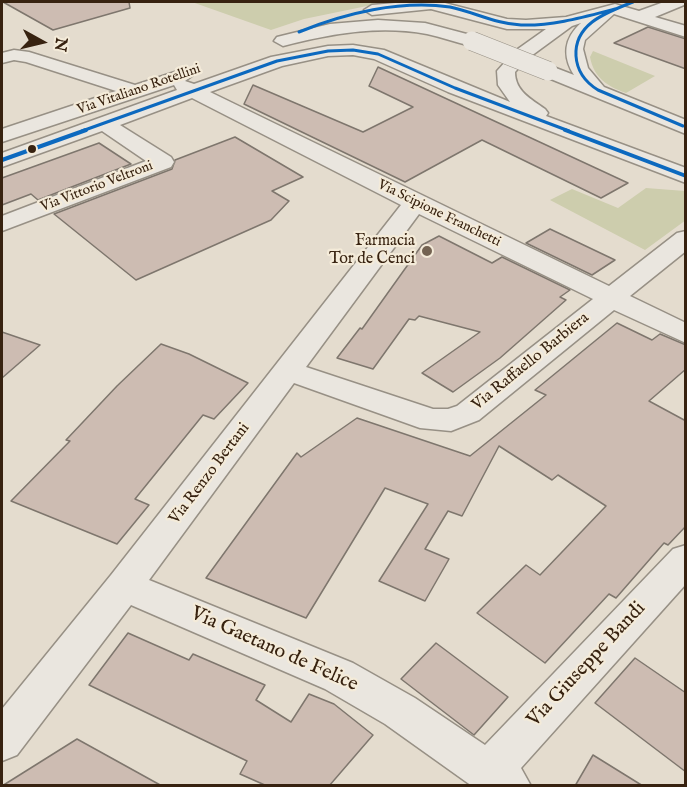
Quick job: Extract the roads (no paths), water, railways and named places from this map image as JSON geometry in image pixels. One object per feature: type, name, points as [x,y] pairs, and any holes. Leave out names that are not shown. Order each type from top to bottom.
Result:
[{"type":"street","points":[[636,9],[678,2]]},
{"type":"street","points":[[276,43],[330,19],[407,4],[438,5],[513,25],[566,22]]},
{"type":"street","points":[[596,90],[577,66],[575,40],[608,5]]},
{"type":"street","points":[[686,32],[636,9],[608,5],[566,22],[513,61],[506,71],[505,78],[510,90],[521,101],[580,136],[686,176]]},
{"type":"street","points":[[276,43],[321,30],[373,24],[420,27],[472,41],[686,128]]},
{"type":"street","name":"Via Vitaliano Rotellini","points":[[2,136],[276,43]]},
{"type":"street","name":"Via Vitaliano Rotellini","points":[[2,160],[267,64],[302,54],[345,50],[378,54],[455,88],[580,136]]},
{"type":"street","points":[[2,58],[27,56],[134,91]]},
{"type":"street","name":"Via Scipione Franchetti","points":[[171,79],[415,203],[686,334]]},
{"type":"street","name":"Via Vittorio Veltroni","points":[[2,224],[162,162],[105,124]]},
{"type":"street","points":[[646,162],[686,155]]},
{"type":"street","name":"Via Renzo Bertani","points":[[2,741],[124,586],[415,203]]},
{"type":"street","name":"Via Raffaello Barbiera","points":[[288,371],[426,418],[455,419],[468,413],[686,238]]},
{"type":"street","name":"Via Giuseppe Bandi","points":[[499,779],[686,559]]},
{"type":"street","name":"Via Gaetano de Felice","points":[[124,586],[339,676],[400,711],[499,779]]},
{"type":"place","name":"Farmacia Tor de Cenci","points":[[427,251]]}]
